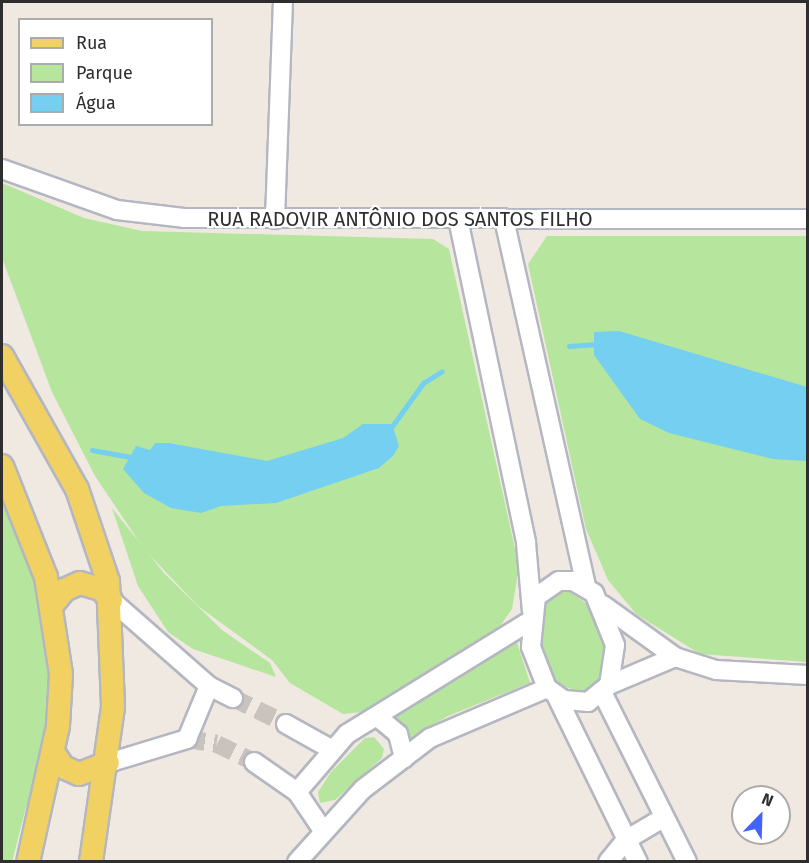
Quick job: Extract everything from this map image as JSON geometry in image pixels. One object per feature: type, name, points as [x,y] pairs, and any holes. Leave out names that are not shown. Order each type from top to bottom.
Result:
[{"type":"main road","points":[[2,356],[77,489],[111,600],[114,696],[108,763],[91,861]]},
{"type":"main road","points":[[2,466],[31,529],[52,605],[61,674],[53,752],[28,861]]},
{"type":"main road","points":[[52,605],[63,590],[80,583],[101,589],[111,600]]},
{"type":"main road","points":[[53,752],[63,767],[79,774],[108,763]]},
{"type":"street","points":[[275,219],[283,2]]},
{"type":"street","name":"RUA RADOVIR ANTÔNIO DOS SANTOS FILHO","points":[[2,169],[117,210],[184,218],[807,219]]},
{"type":"street","points":[[458,219],[526,543],[536,669],[552,693],[638,861]]},
{"type":"street","points":[[504,219],[586,586],[599,602],[675,657],[716,670],[807,675]]},
{"type":"street","points":[[297,792],[329,748],[379,718],[531,616],[546,587],[573,581],[586,586]]},
{"type":"street","points":[[111,600],[209,686],[232,698]]},
{"type":"street","points":[[599,602],[615,645],[606,689],[663,818],[687,861]]},
{"type":"street","points":[[297,861],[322,829],[430,738],[552,693],[575,703],[675,657]]},
{"type":"street","points":[[108,763],[187,739],[209,686]]},
{"type":"street","points":[[379,718],[398,734],[404,758]]},
{"type":"street","points":[[286,723],[329,748]]},
{"type":"street","points":[[254,762],[297,792],[322,829]]},
{"type":"street","points":[[608,861],[626,840],[663,818]]},
{"type":"green space","points":[[2,183],[84,218],[142,231],[433,239],[449,249],[519,567],[512,609],[500,626],[361,712],[343,714],[290,683],[272,660],[198,606],[144,549],[95,476],[52,392],[2,258]]},
{"type":"green space","points":[[547,236],[807,236],[807,662],[700,654],[636,614],[608,580],[586,529],[528,264]]},
{"type":"green space","points":[[2,494],[30,562],[50,671],[50,709],[36,795],[26,807],[12,862],[2,861]]},
{"type":"green space","points":[[112,508],[164,573],[222,630],[270,663],[276,677],[193,649],[168,632],[138,586]]},
{"type":"green space","points":[[568,591],[590,606],[605,644],[601,679],[584,693],[556,684],[539,644],[543,605],[551,595]]},
{"type":"green space","points":[[515,636],[530,683],[448,716],[406,741],[392,720]]},
{"type":"green space","points":[[374,737],[384,749],[382,758],[335,800],[320,803],[318,792],[331,772],[365,738]]},
{"type":"water","points":[[619,331],[807,387],[807,461],[773,459],[669,433],[640,419],[594,355],[594,332]]},
{"type":"water","points":[[363,424],[392,424],[399,446],[393,456],[379,468],[276,503],[221,506],[201,513],[171,508],[144,493],[123,469],[136,446],[150,450],[155,443],[169,443],[267,461],[343,438]]},
{"type":"waterway","points":[[569,346],[600,344]]},
{"type":"waterway","points":[[390,429],[423,383],[442,371]]},
{"type":"waterway","points":[[92,450],[136,458]]},
{"type":"tunnel","points":[[233,698],[286,724]]},
{"type":"tunnel","points":[[187,739],[217,744],[254,762]]}]
